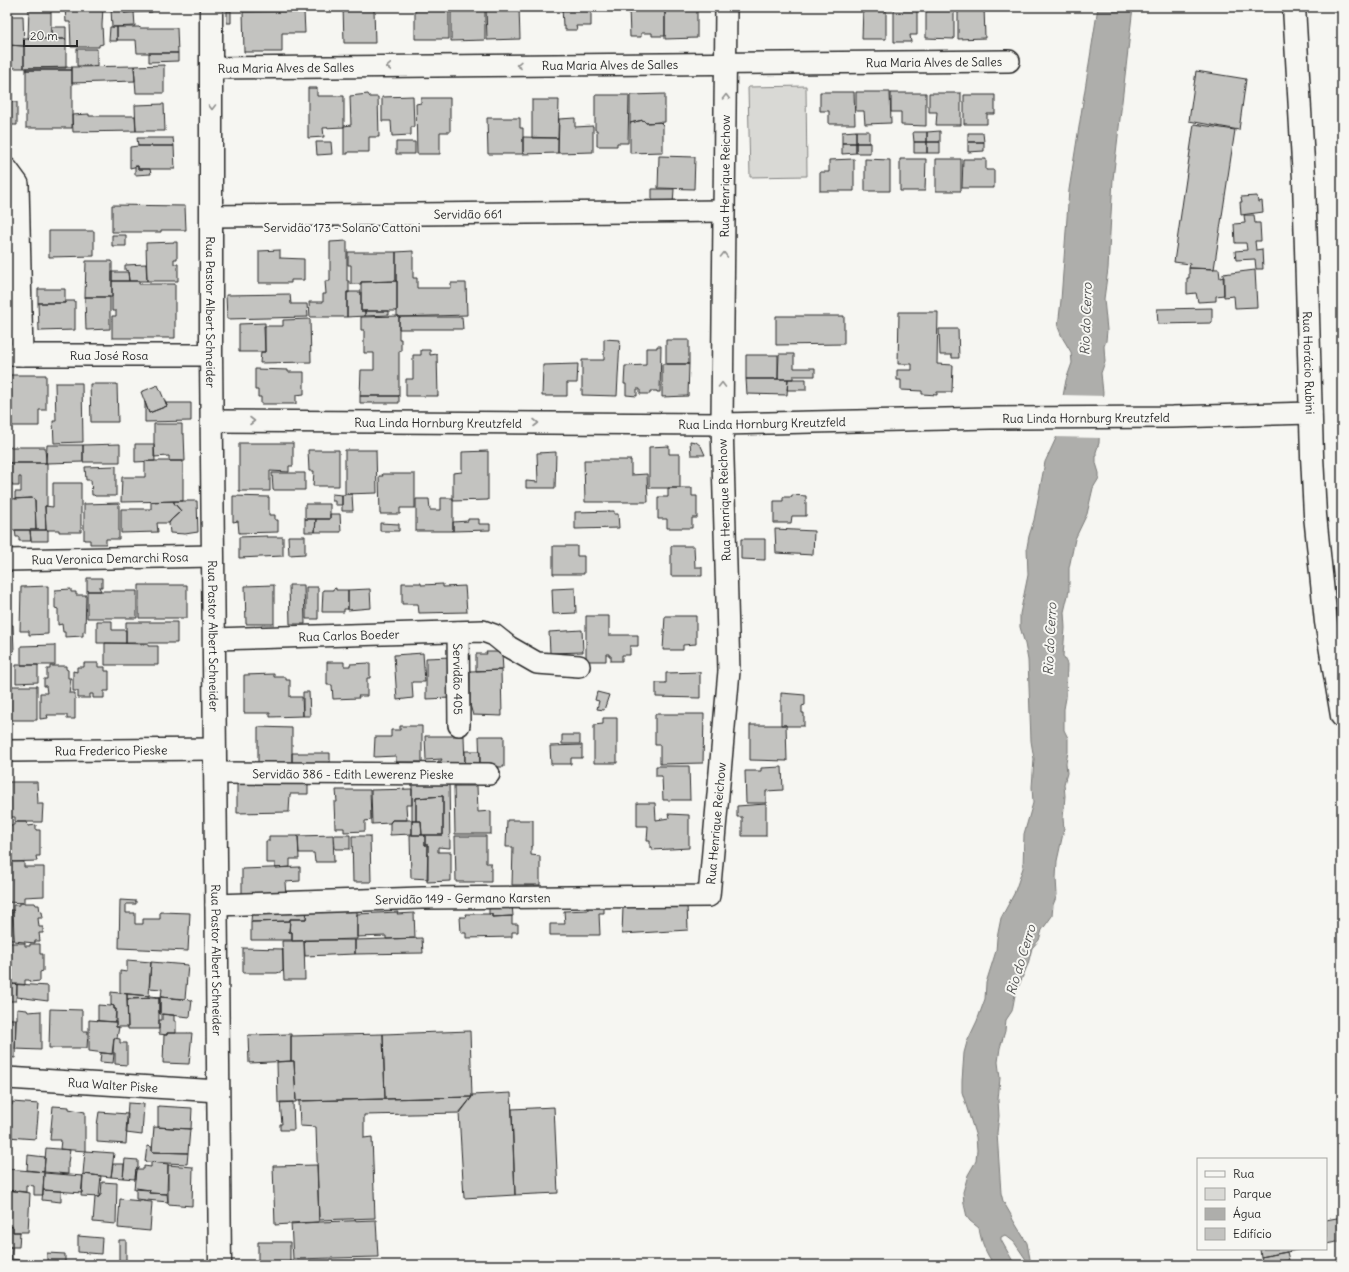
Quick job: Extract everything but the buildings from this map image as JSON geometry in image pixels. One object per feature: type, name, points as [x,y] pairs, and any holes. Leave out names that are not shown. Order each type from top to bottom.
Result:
[{"type":"main road","name":"Rua Pastor Albert Schneider","points":[[211,7],[211,355],[213,420],[220,1265]]},
{"type":"main road","name":"Rua Horácio Rubini","points":[[1294,7],[1304,179],[1315,515],[1326,622],[1342,716]]},
{"type":"street","name":"Rua Henrique Reichow","points":[[710,896],[729,671],[722,424],[726,7]]},
{"type":"street","name":"Rua Maria Alves de Salles","points":[[212,68],[1009,61]]},
{"type":"street","points":[[7,169],[18,184],[14,355]]},
{"type":"street","name":"Servidão 661","points":[[211,222],[724,211]]},
{"type":"street","name":"Servidão 173 - Solano Cattoni","points":[[211,222],[593,225]]},
{"type":"street","name":"Rua José Rosa","points":[[14,355],[211,355]]},
{"type":"street","name":"Rua Linda Hornburg Kreutzfeld","points":[[213,420],[722,424],[990,418],[1173,417],[1311,413]]},
{"type":"street","name":"Rua Veronica Demarchi Rosa","points":[[7,560],[213,556]]},
{"type":"street","name":"Rua Carlos Boeder","points":[[215,639],[483,631],[494,635],[509,647],[537,662],[579,666]]},
{"type":"street","name":"Servidão 405","points":[[458,632],[459,725]]},
{"type":"street","name":"Rua Frederico Pieske","points":[[7,751],[216,749]]},
{"type":"street","name":"Servidão 386 - Edith Lewerenz Pieske","points":[[216,773],[489,774]]},
{"type":"street","name":"Servidão 149 - Germano Karsten","points":[[216,905],[422,898],[710,896]]},
{"type":"street","name":"Rua Walter Piske","points":[[7,1078],[218,1090]]},
{"type":"green space","points":[[806,86],[807,176],[750,177],[748,87]]},
{"type":"water","name":"Rio do Cerro","points":[[1098,7],[1133,7],[1113,179],[1108,269],[1104,299],[1107,330],[1104,346],[1105,362],[1101,373],[1103,393],[1100,415],[1099,443],[1096,452],[1096,463],[1099,478],[1093,488],[1087,514],[1075,539],[1069,568],[1069,591],[1064,612],[1065,628],[1063,656],[1067,664],[1064,730],[1068,738],[1068,752],[1066,763],[1067,773],[1064,784],[1064,829],[1057,861],[1057,895],[1053,905],[1052,916],[1042,930],[1039,940],[1032,948],[1028,964],[1015,995],[1012,1011],[1006,1020],[998,1062],[1000,1078],[997,1133],[1001,1193],[1003,1201],[1027,1243],[1031,1264],[1029,1264],[1014,1242],[1005,1235],[1001,1237],[1001,1240],[1015,1265],[994,1265],[984,1247],[979,1228],[967,1217],[964,1204],[963,1192],[968,1175],[976,1161],[977,1150],[976,1137],[962,1092],[964,1053],[985,999],[986,983],[996,951],[1001,918],[1014,894],[1023,868],[1024,834],[1033,803],[1032,787],[1034,759],[1031,741],[1028,660],[1020,627],[1020,614],[1028,575],[1027,547],[1029,536],[1034,520],[1045,462],[1057,436],[1062,419],[1063,396],[1066,380],[1072,363],[1071,352],[1058,327],[1069,190]]},
{"type":"pier","points":[[1062,395],[1105,396],[1101,438],[1054,437],[1062,410]]}]
